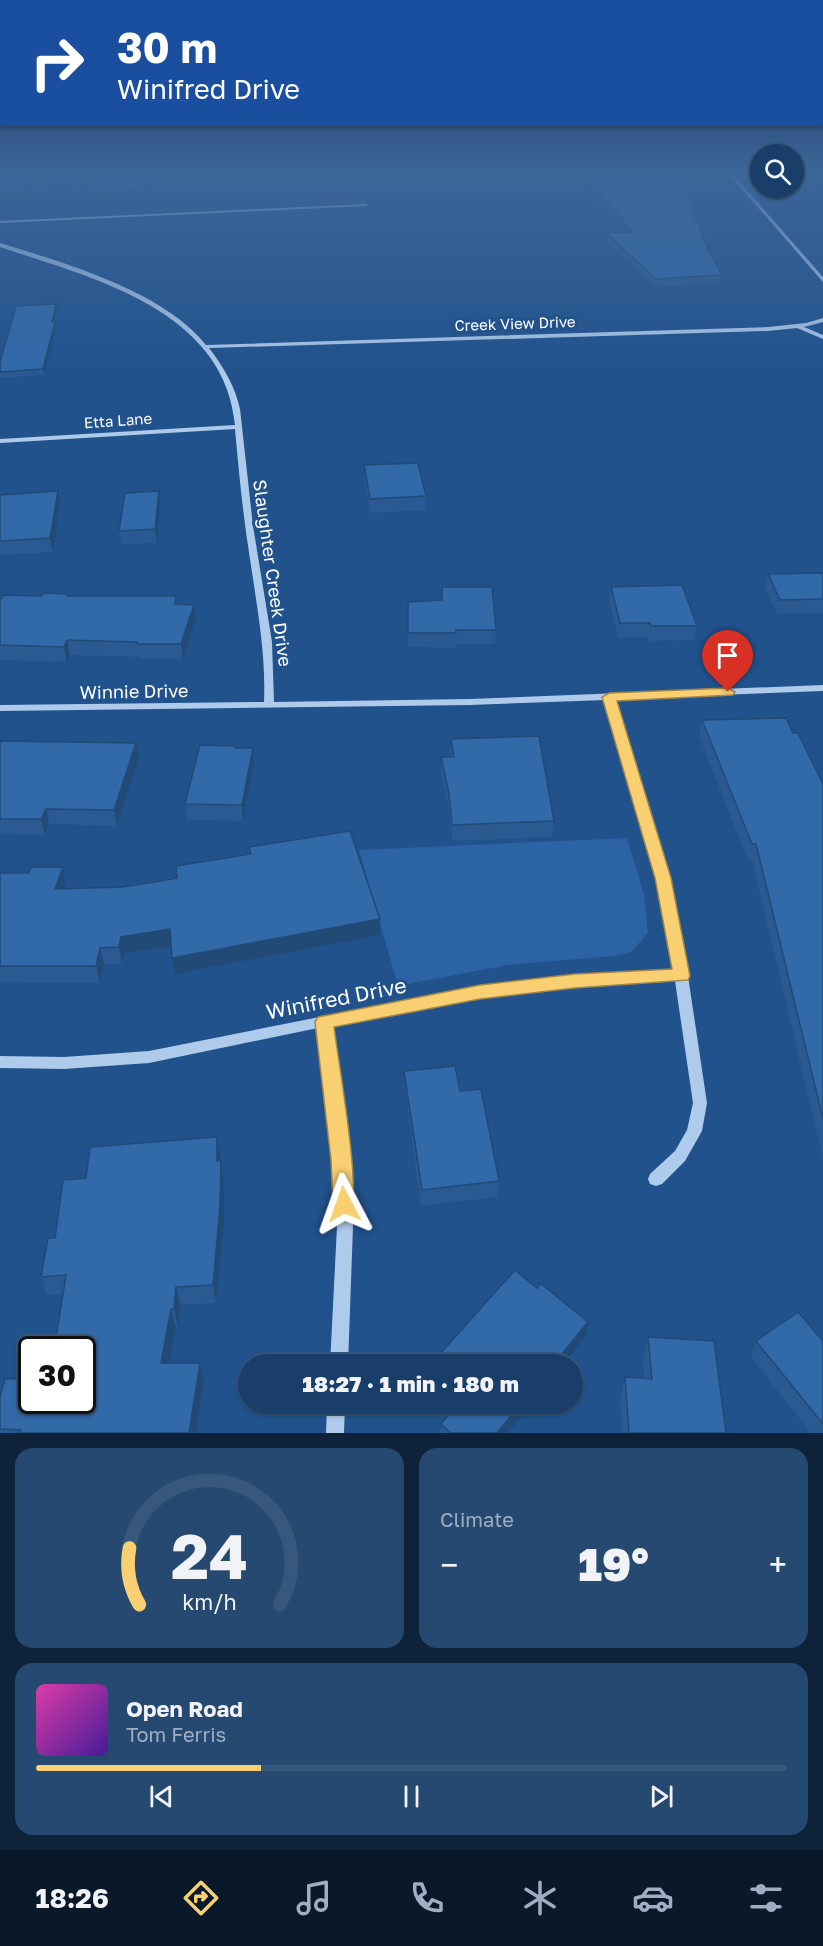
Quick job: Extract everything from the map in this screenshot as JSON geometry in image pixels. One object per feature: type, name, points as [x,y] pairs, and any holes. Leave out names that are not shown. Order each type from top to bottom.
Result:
[{"type":"street","points":[[787,239],[823,280]]},
{"type":"street","name":"Slaughter Creek Drive","points":[[0,245],[104,282],[144,299],[174,318],[207,346],[225,376],[234,399],[251,539],[269,646],[271,675],[269,705]]},
{"type":"street","points":[[0,254],[15,250]]},
{"type":"street","name":"Creek View Drive","points":[[207,346],[756,329],[796,326],[823,320]]},
{"type":"street","points":[[796,326],[823,337]]},
{"type":"street","name":"Etta Lane","points":[[0,441],[238,428]]},
{"type":"street","points":[[269,705],[609,697],[823,688]]},
{"type":"street","points":[[609,697],[663,878],[681,976],[700,1103],[694,1131],[681,1156],[656,1179]]},
{"type":"street","name":"Winnie Drive","points":[[0,708],[269,705]]},
{"type":"street","name":"Winifred Drive","points":[[0,1062],[64,1063],[149,1057],[480,992],[575,981],[681,976]]},
{"type":"street","points":[[324,1022],[341,1160],[345,1226],[339,1354]]},
{"type":"street","points":[[335,1433],[336,1414]]},
{"type":"shaded area","points":[[627,838],[644,895],[648,933],[631,952],[614,956],[507,965],[398,986],[359,850]]},
{"type":"building","points":[[612,239],[704,239],[722,275],[656,279]]},
{"type":"building","points":[[56,304],[52,322],[55,322],[43,369],[0,372],[0,362],[16,306]]},
{"type":"building","points":[[418,463],[426,496],[370,499],[364,465]]},
{"type":"building","points":[[58,491],[50,538],[0,541],[0,495]]},
{"type":"building","points":[[159,491],[155,529],[119,531],[125,493]]},
{"type":"building","points":[[823,573],[823,599],[780,600],[768,574]]},
{"type":"building","points":[[682,585],[697,626],[620,623],[611,587]]},
{"type":"building","points":[[442,587],[492,587],[496,630],[408,633],[408,602],[442,600]]},
{"type":"building","points":[[43,593],[68,594],[67,596],[176,596],[175,604],[194,605],[181,644],[67,640],[64,647],[0,645],[0,598],[4,595],[41,596]]},
{"type":"building","points":[[786,718],[793,733],[798,733],[823,784],[823,1119],[756,844],[752,844],[702,720]]},
{"type":"building","points":[[539,736],[554,821],[452,825],[449,794],[441,757],[454,757],[451,739]]},
{"type":"building","points":[[0,741],[136,743],[114,810],[46,809],[41,819],[0,819]]},
{"type":"building","points":[[200,745],[253,748],[242,805],[185,804]]},
{"type":"building","points":[[350,831],[380,919],[172,958],[170,929],[121,937],[119,947],[100,948],[96,966],[0,966],[0,873],[29,873],[31,867],[63,867],[55,889],[123,887],[177,878],[176,866],[251,854],[249,847]]},
{"type":"building","points":[[455,1066],[460,1091],[481,1089],[499,1181],[422,1190],[404,1071]]},
{"type":"building","points":[[217,1137],[217,1161],[221,1160],[220,1206],[213,1285],[176,1287],[174,1309],[171,1309],[161,1363],[200,1363],[189,1433],[20,1433],[21,1430],[0,1429],[0,1397],[5,1379],[18,1378],[18,1414],[96,1414],[96,1336],[56,1336],[66,1275],[41,1277],[48,1238],[55,1238],[63,1180],[86,1178],[90,1147]]},
{"type":"building","points":[[515,1270],[537,1288],[540,1283],[588,1322],[562,1354],[440,1354]]},
{"type":"building","points":[[798,1312],[823,1339],[823,1424],[756,1341]]},
{"type":"building","points":[[648,1337],[714,1341],[726,1433],[629,1433],[625,1377],[652,1379]]},
{"type":"building","points":[[450,1414],[513,1414],[497,1433],[450,1433],[441,1424]]},
{"type":"route","points":[[344,1204],[341,1160],[324,1022],[460,994],[522,986],[681,976],[663,878],[609,697],[728,692]]}]
